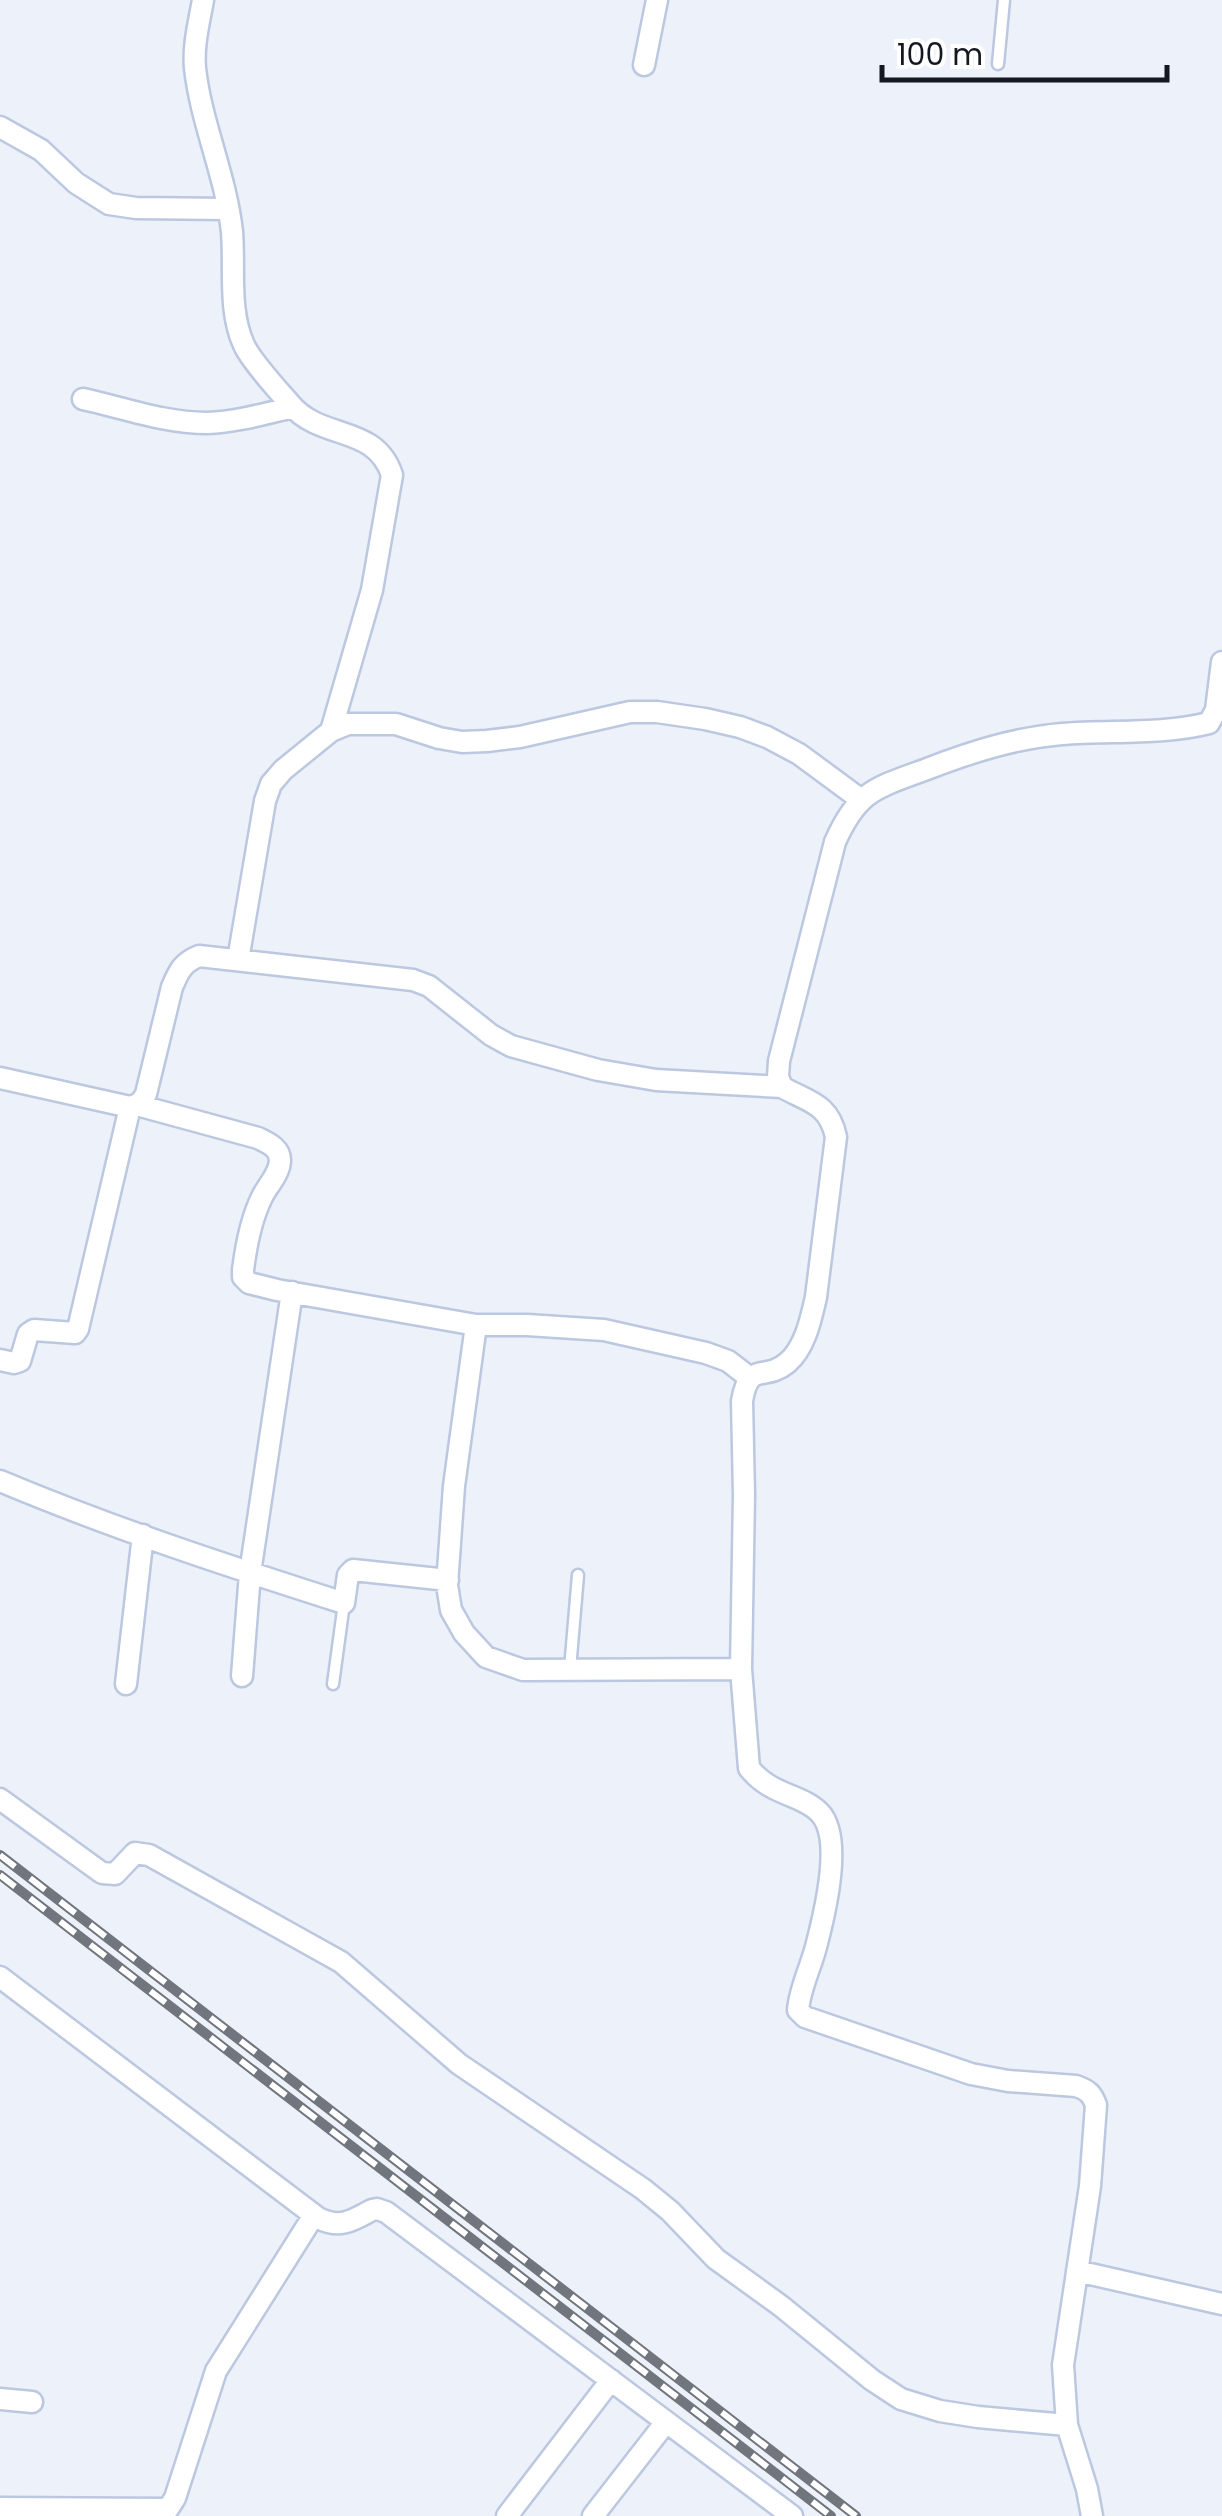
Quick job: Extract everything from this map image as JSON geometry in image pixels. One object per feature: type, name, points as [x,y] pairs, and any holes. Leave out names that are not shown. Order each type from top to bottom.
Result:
[{"type":"street","points":[[203,0],[195,39],[195,67],[232,229],[237,323],[244,346],[293,408],[311,423],[371,445],[386,458],[392,476],[372,590],[330,731]]},
{"type":"street","points":[[644,65],[657,0]]},
{"type":"street","points":[[0,127],[41,150],[76,183],[110,204],[228,209]]},
{"type":"street","points":[[83,398],[174,421],[236,421],[293,408]]},
{"type":"street","points":[[782,1087],[778,1076],[780,1061],[835,842],[860,799],[886,784],[992,746],[1060,734],[1215,725],[1222,662]]},
{"type":"street","points":[[238,960],[271,784],[330,731],[348,724],[396,724],[462,742],[520,737],[630,712],[673,714],[740,727],[767,738],[798,754],[860,799]]},
{"type":"street","points":[[0,1360],[20,1361],[28,1334],[34,1330],[77,1332],[133,1106],[146,1094],[179,970],[186,961],[198,956],[412,980],[429,986],[490,1036],[512,1046],[598,1070],[656,1080],[782,1087],[826,1111],[833,1123],[836,1154],[810,1324],[792,1359],[783,1367],[750,1378],[742,1402],[741,1668],[749,1768],[758,1780],[816,1809],[830,1833],[828,1890],[817,1944],[798,2004],[800,2014],[971,2074],[1076,2086],[1093,2096],[1096,2105],[1090,2186],[1063,2366],[1067,2424],[1092,2516]]},
{"type":"street","points":[[0,1078],[133,1106],[271,1144],[280,1160],[253,1220],[244,1261],[244,1277],[249,1283],[476,1325],[604,1330],[717,1357],[750,1378]]},
{"type":"street","points":[[242,1676],[250,1573],[292,1292]]},
{"type":"street","points":[[476,1325],[454,1486],[448,1580],[451,1610],[464,1634],[486,1657],[522,1670],[741,1668]]},
{"type":"street","points":[[0,1482],[344,1604],[348,1575],[353,1570],[448,1580]]},
{"type":"street","points":[[126,1684],[143,1535]]},
{"type":"street","points":[[0,1798],[102,1873],[115,1874],[135,1854],[149,1855],[341,1962],[459,2064],[644,2189],[670,2210],[716,2259],[901,2399],[978,2417],[1067,2424]]},
{"type":"street","points":[[0,1977],[314,2215],[336,2225],[377,2209],[386,2212],[792,2516]]},
{"type":"street","points":[[0,2508],[150,2513],[172,2505],[216,2371],[314,2215]]},
{"type":"street","points":[[1077,2271],[1222,2304]]},
{"type":"street","points":[[507,2516],[611,2380]]},
{"type":"street","points":[[0,2398],[32,2402]]},
{"type":"street","points":[[593,2516],[666,2422]]},
{"type":"lane","points":[[998,64],[1004,0]]},
{"type":"lane","points":[[570,1669],[578,1575]]},
{"type":"lane","points":[[334,1684],[344,1604]]},
{"type":"railway","points":[[0,1855],[856,2516]]},
{"type":"railway","points":[[0,1875],[831,2516]]}]
